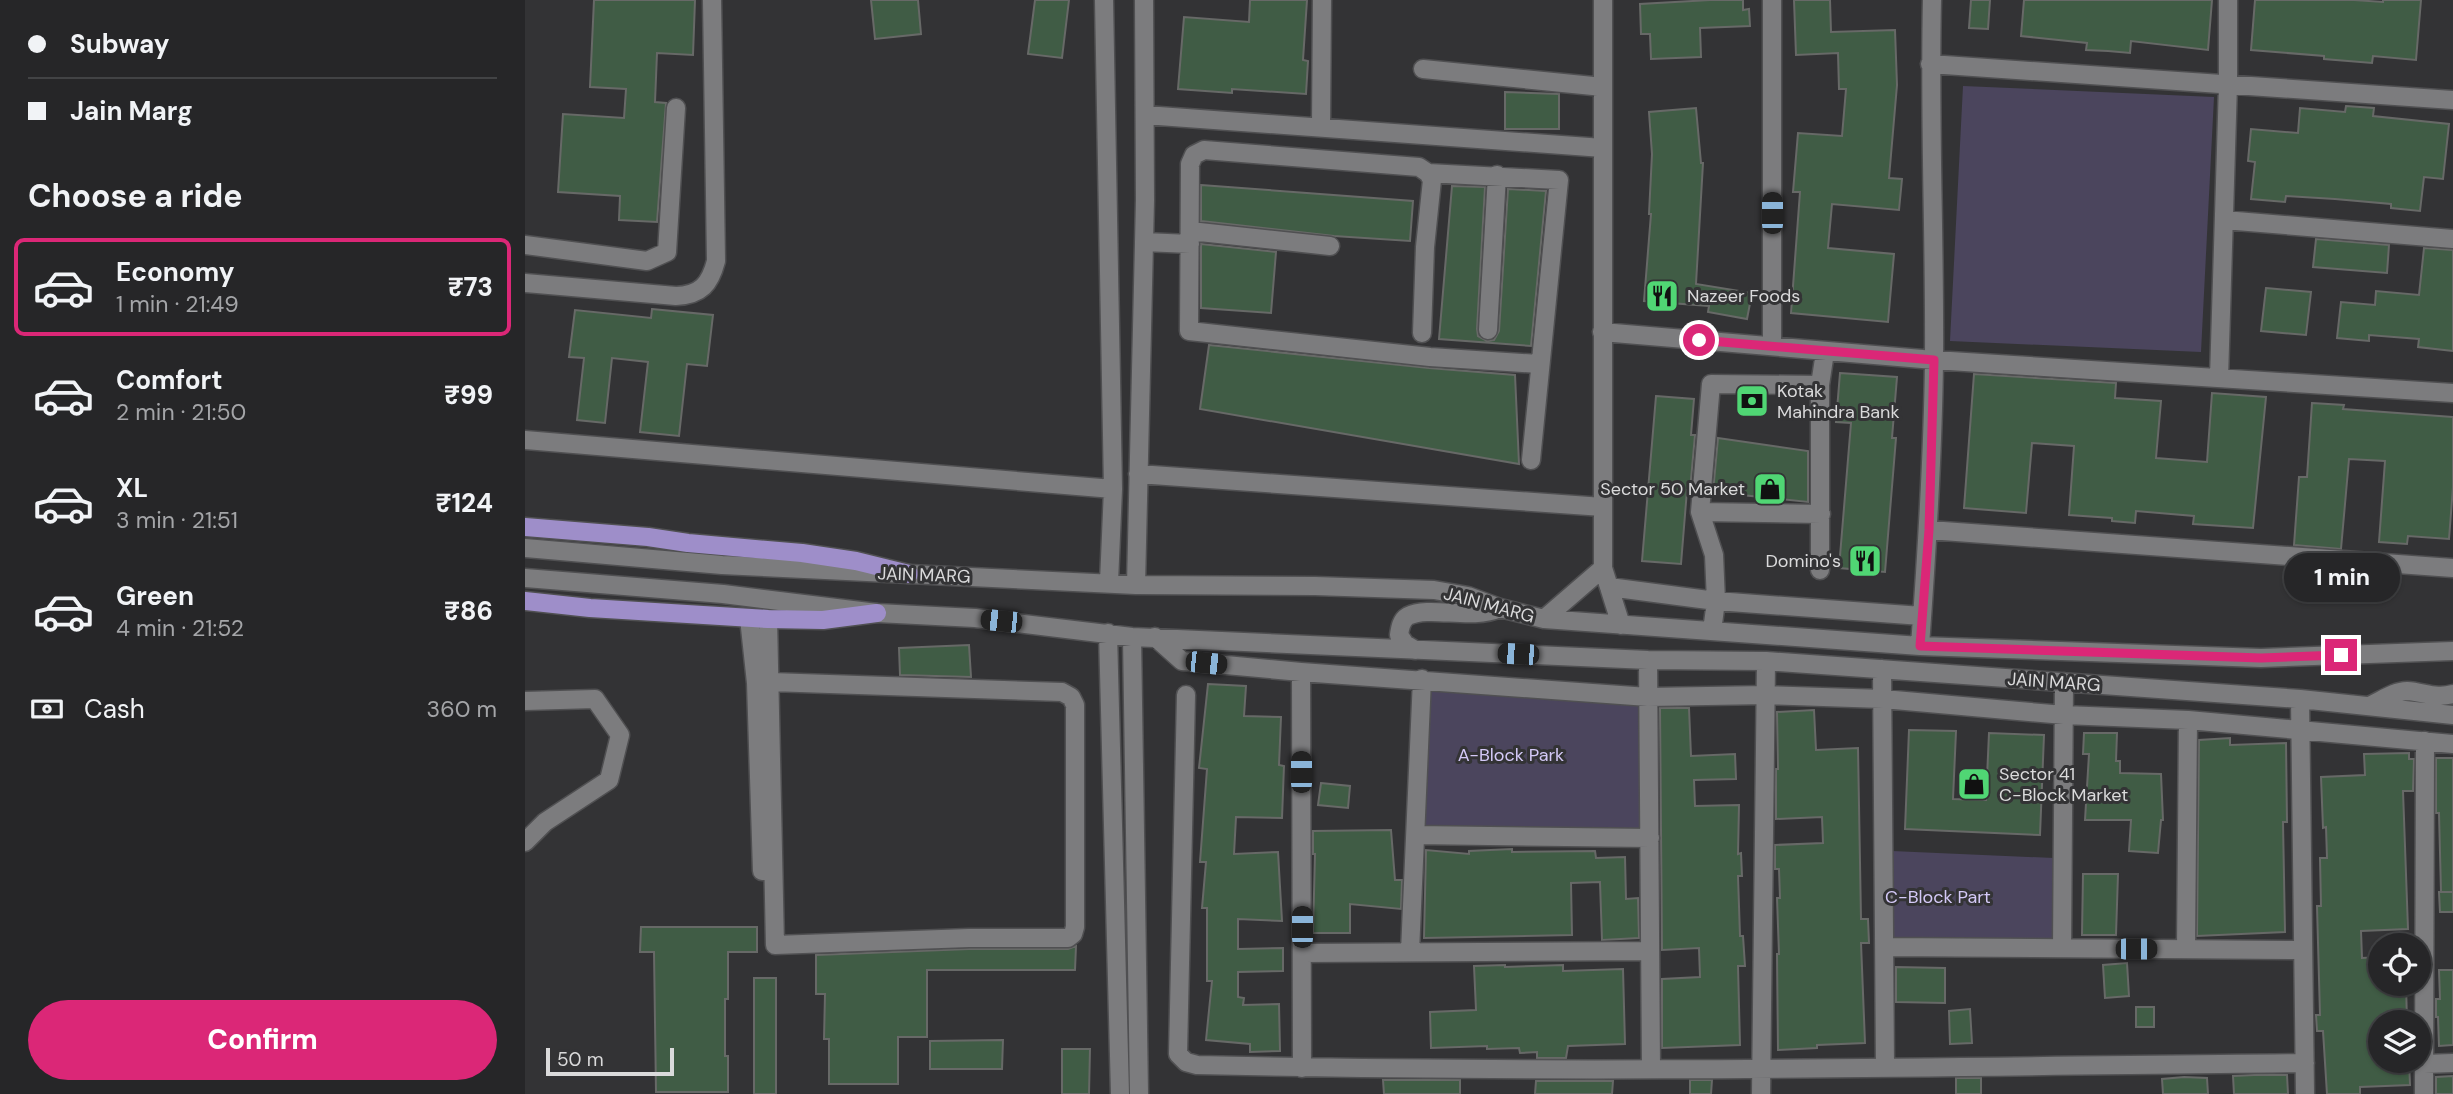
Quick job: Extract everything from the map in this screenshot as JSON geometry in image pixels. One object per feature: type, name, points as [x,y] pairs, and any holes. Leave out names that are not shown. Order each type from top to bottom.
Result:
[{"type":"main road","points":[[525,527],[802,553],[856,561],[909,575]]},
{"type":"main road","points":[[525,601],[590,608],[768,619],[823,620],[877,613]]},
{"type":"street","points":[[525,283],[676,296],[698,292],[708,284],[716,261],[712,0]]},
{"type":"street","points":[[1104,0],[1114,489],[1109,582]]},
{"type":"street","points":[[1136,585],[1144,242],[1145,0]]},
{"type":"street","points":[[1321,126],[1322,0]]},
{"type":"street","points":[[1603,0],[1603,568],[1621,625]]},
{"type":"street","points":[[1772,0],[1772,346]]},
{"type":"street","points":[[1920,646],[1929,530],[1934,360],[1930,64],[1932,0]]},
{"type":"street","points":[[2219,378],[2228,0]]},
{"type":"street","points":[[1930,64],[2453,100]]},
{"type":"street","points":[[1423,69],[1603,87]]},
{"type":"street","points":[[525,245],[647,261],[667,252],[676,108]]},
{"type":"street","points":[[1145,115],[1603,148]]},
{"type":"street","points":[[1422,333],[1425,247],[1432,180],[1428,173],[1419,167],[1204,150],[1194,155],[1190,164],[1189,331],[1430,357],[1539,364]]},
{"type":"street","points":[[1428,173],[1559,180],[1531,460]]},
{"type":"street","points":[[1488,330],[1497,176]]},
{"type":"street","points":[[2224,220],[2453,239]]},
{"type":"street","points":[[1144,242],[1190,238],[1329,246]]},
{"type":"street","points":[[1602,332],[1934,360],[2453,393]]},
{"type":"street","points":[[1820,570],[1820,385],[1825,352]]},
{"type":"street","points":[[1712,631],[1716,601],[1714,555],[1700,512],[1711,384],[1820,385]]},
{"type":"street","points":[[525,440],[1114,489]]},
{"type":"street","points":[[1138,474],[1603,507]]},
{"type":"street","points":[[1700,512],[1821,514]]},
{"type":"street","points":[[1929,530],[2453,568]]},
{"type":"street","name":"JAIN MARG","points":[[525,548],[722,565],[909,575],[1136,585],[1434,590],[1468,596],[1500,608],[1544,619],[1920,646],[2261,658],[2451,653]]},
{"type":"street","points":[[1544,619],[1603,568]]},
{"type":"street","name":"JAIN MARG","points":[[525,578],[723,594],[877,613],[975,618],[1132,637],[1648,660],[1766,661],[2300,699],[2453,715]]},
{"type":"street","points":[[1609,587],[1716,601],[1922,616]]},
{"type":"street","points":[[1415,650],[1405,644],[1399,635],[1402,623],[1407,617],[1425,613],[1477,615],[1500,608]]},
{"type":"street","points":[[749,618],[756,683],[763,878]]},
{"type":"street","points":[[768,619],[775,945],[969,938],[1068,938],[1073,933],[1075,705],[1071,697],[1062,692],[771,681]]},
{"type":"street","points":[[1108,633],[1120,1094]]},
{"type":"street","points":[[1132,637],[1139,1094]]},
{"type":"street","points":[[1155,637],[1182,661],[1301,672],[1649,697],[1766,695],[1882,699],[2064,715],[2188,720],[2453,744]]},
{"type":"street","points":[[1648,660],[1651,1068]]},
{"type":"street","points":[[1761,1094],[1766,661]]},
{"type":"street","points":[[1882,670],[1885,1067]]},
{"type":"street","points":[[1301,672],[1302,1068]]},
{"type":"street","points":[[1410,952],[1422,679]]},
{"type":"street","points":[[2062,948],[2064,682]]},
{"type":"street","points":[[2368,706],[2407,691],[2433,697],[2453,694]]},
{"type":"street","points":[[1186,695],[1178,1054],[1186,1062],[1197,1065],[1302,1068],[1762,1069],[2305,1063]]},
{"type":"street","points":[[525,701],[594,699],[620,734],[609,780],[545,822],[525,842]]},
{"type":"street","points":[[2300,699],[2305,1094]]},
{"type":"street","points":[[2186,949],[2188,720]]},
{"type":"street","points":[[2424,1010],[2425,741]]},
{"type":"street","points":[[1416,835],[1650,838]]},
{"type":"street","points":[[1884,947],[2303,950]]},
{"type":"street","points":[[1302,953],[1650,951]]},
{"type":"street","points":[[2431,1063],[2453,1063]]},
{"type":"street","points":[[2424,1073],[2424,1094]]},
{"type":"green space","points":[[1963,86],[2214,97],[2201,352],[1950,341]]},
{"type":"green space","name":"A-Block Park","points":[[1426,672],[1642,687],[1645,835],[1422,831]]},
{"type":"green space","name":"C-Block Part","points":[[1892,851],[2054,858],[2057,944],[1892,939]]},
{"type":"building","points":[[594,0],[695,0],[693,55],[657,53],[655,102],[666,103],[657,222],[619,220],[620,196],[558,192],[563,114],[624,118],[626,89],[590,87]]},
{"type":"building","points":[[871,0],[918,0],[921,34],[875,39]]},
{"type":"building","points":[[1035,0],[1069,0],[1062,58],[1028,54]]},
{"type":"building","points":[[1250,0],[1307,0],[1303,60],[1308,61],[1306,94],[1232,89],[1232,93],[1178,89],[1184,17],[1249,22]]},
{"type":"building","points":[[1743,0],[1743,10],[1749,9],[1750,26],[1700,28],[1701,57],[1651,59],[1650,34],[1641,34],[1640,4]]},
{"type":"building","points":[[1794,0],[1830,0],[1831,32],[1895,30],[1897,85],[1889,178],[1902,179],[1899,210],[1832,204],[1828,248],[1894,254],[1888,322],[1791,313],[1800,192],[1793,192],[1798,133],[1842,136],[1846,89],[1839,89],[1838,53],[1796,55]]},
{"type":"building","points":[[1971,0],[1990,0],[1988,29],[1969,28]]},
{"type":"building","points":[[2024,0],[2212,0],[2208,50],[2131,41],[2130,53],[2086,50],[2087,43],[2021,36]]},
{"type":"building","points":[[2255,0],[2421,0],[2416,60],[2373,56],[2372,63],[2251,50]]},
{"type":"building","points":[[1505,92],[1559,94],[1559,129],[1505,129]]},
{"type":"building","points":[[2346,106],[2374,108],[2373,116],[2449,124],[2443,179],[2424,177],[2420,211],[2391,208],[2391,204],[2335,199],[2286,196],[2285,202],[2251,199],[2255,162],[2248,161],[2251,129],[2298,133],[2300,108],[2345,112]]},
{"type":"building","points":[[1696,108],[1703,163],[1696,284],[1752,293],[1747,319],[1708,312],[1709,306],[1644,301],[1651,214],[1652,154],[1649,112]]},
{"type":"building","points":[[1201,185],[1413,201],[1410,241],[1334,236],[1201,221]]},
{"type":"building","points":[[1452,186],[1485,187],[1477,329],[1478,336],[1487,341],[1494,340],[1499,331],[1508,189],[1546,191],[1531,346],[1439,339]]},
{"type":"building","points":[[2316,239],[2389,245],[2387,273],[2313,267]]},
{"type":"building","points":[[1201,244],[1276,252],[1271,313],[1201,308]]},
{"type":"building","points":[[2424,248],[2453,250],[2453,351],[2418,347],[2419,339],[2369,335],[2369,341],[2337,338],[2341,302],[2375,305],[2376,291],[2419,295]]},
{"type":"building","points":[[2266,288],[2311,292],[2306,335],[2261,331]]},
{"type":"building","points":[[652,309],[713,315],[707,366],[687,364],[679,436],[640,432],[648,362],[612,358],[605,423],[577,420],[584,358],[569,357],[575,310],[651,318]]},
{"type":"building","points":[[1209,345],[1515,375],[1519,464],[1200,409]]},
{"type":"building","points":[[1840,373],[1897,377],[1892,438],[1896,438],[1885,572],[1839,568],[1851,423],[1836,422]]},
{"type":"building","points":[[1974,374],[2116,383],[2115,398],[2161,401],[2156,458],[2207,462],[2212,393],[2266,397],[2253,528],[2193,524],[2194,516],[2136,511],[2135,523],[2112,521],[2112,518],[2069,515],[2074,446],[2032,443],[2026,513],[1964,508]]},
{"type":"building","points":[[1656,396],[1694,399],[1691,435],[1695,435],[1681,564],[1642,561]]},
{"type":"building","points":[[2312,403],[2344,405],[2343,409],[2453,417],[2453,487],[2449,539],[2408,536],[2407,544],[2379,542],[2385,461],[2349,459],[2341,549],[2294,545],[2299,477],[2307,477]]},
{"type":"building","points":[[1718,438],[1808,451],[1808,502],[1713,492]]},
{"type":"building","points":[[969,645],[971,677],[900,675],[899,648]]},
{"type":"building","points":[[1208,684],[1246,686],[1244,716],[1281,717],[1279,765],[1284,766],[1282,818],[1236,817],[1234,854],[1278,852],[1282,921],[1238,919],[1238,949],[1283,948],[1283,971],[1238,972],[1238,997],[1244,998],[1243,1005],[1279,1004],[1280,1051],[1250,1052],[1250,1044],[1206,1040],[1212,981],[1207,981],[1207,908],[1202,908],[1206,862],[1200,862],[1207,769],[1199,768]]},
{"type":"building","points":[[1660,708],[1689,708],[1691,756],[1735,754],[1736,779],[1694,780],[1695,806],[1739,805],[1738,854],[1741,853],[1742,876],[1738,876],[1740,936],[1743,936],[1745,966],[1738,966],[1740,1045],[1662,1048],[1662,979],[1700,977],[1699,948],[1662,950]]},
{"type":"building","points":[[1814,710],[1816,750],[1858,748],[1861,919],[1868,919],[1869,943],[1861,943],[1865,1043],[1778,1050],[1777,898],[1780,898],[1779,869],[1775,869],[1775,845],[1823,843],[1822,817],[1776,819],[1777,712]]},
{"type":"building","points":[[1909,730],[1956,731],[1953,799],[1986,800],[1989,733],[2044,735],[2040,835],[1905,829]]},
{"type":"building","points":[[2084,733],[2117,733],[2116,761],[2120,761],[2120,773],[2161,774],[2163,820],[2158,853],[2129,851],[2131,820],[2085,820],[2089,754],[2083,754]]},
{"type":"building","points":[[2230,738],[2230,745],[2286,743],[2287,822],[2283,822],[2285,932],[2197,936],[2199,740]]},
{"type":"building","points":[[2409,753],[2409,759],[2414,759],[2413,791],[2403,791],[2408,929],[2361,931],[2362,958],[2368,958],[2368,996],[2406,996],[2407,1010],[2368,1010],[2368,1073],[2410,1073],[2410,1085],[2360,1087],[2360,1094],[2327,1094],[2323,1031],[2317,1031],[2316,1015],[2320,1015],[2317,906],[2321,906],[2320,858],[2327,858],[2321,777],[2365,775],[2364,754]]},
{"type":"building","points":[[2436,758],[2453,758],[2453,892],[2441,892]]},
{"type":"building","points":[[1321,783],[1350,786],[1348,808],[1318,805]]},
{"type":"building","points":[[1391,830],[1395,880],[1402,880],[1401,909],[1350,904],[1350,933],[1313,933],[1313,831]]},
{"type":"building","points":[[1512,849],[1512,852],[1595,851],[1596,858],[1625,857],[1626,899],[1638,898],[1639,938],[1602,940],[1600,882],[1571,883],[1572,935],[1424,938],[1426,850],[1469,854],[1469,851]]},
{"type":"building","points":[[2083,874],[2118,874],[2116,935],[2082,935]]},
{"type":"building","points":[[2439,892],[2453,892],[2453,912],[2440,912]]},
{"type":"building","points":[[641,927],[757,927],[757,952],[728,952],[725,1056],[728,1056],[728,1092],[656,1092],[654,952],[640,952]]},
{"type":"building","points":[[1076,946],[1075,970],[927,970],[927,1037],[898,1037],[898,1084],[829,1084],[829,1039],[824,1039],[825,994],[816,994],[816,955],[969,949],[1068,949]]},
{"type":"building","points":[[2127,963],[2129,996],[2105,998],[2103,965]]},
{"type":"building","points":[[1563,965],[1563,971],[1623,969],[1625,1044],[1568,1046],[1566,1058],[1537,1058],[1537,1052],[1520,1053],[1519,1048],[1431,1048],[1430,1012],[1476,1010],[1474,966]]},
{"type":"building","points":[[1896,967],[1945,968],[1945,1003],[1896,1002]]},
{"type":"building","points":[[2439,970],[2453,970],[2453,1045],[2439,1046],[2436,999],[2440,999]]},
{"type":"building","points":[[754,978],[776,978],[776,1094],[754,1094]]},
{"type":"building","points":[[2136,1007],[2154,1007],[2154,1027],[2136,1027]]},
{"type":"building","points":[[1970,1009],[1972,1043],[1950,1044],[1949,1011]]},
{"type":"building","points":[[1003,1040],[1002,1069],[930,1069],[930,1041]]},
{"type":"building","points":[[1062,1049],[1090,1049],[1089,1094],[1062,1094]]},
{"type":"building","points":[[2287,1075],[2288,1094],[2234,1094],[2233,1076]]},
{"type":"building","points":[[2453,1076],[2453,1094],[2436,1094],[2436,1077]]},
{"type":"building","points":[[1956,1078],[1981,1078],[1981,1094],[1956,1094]]},
{"type":"building","points":[[2207,1078],[2208,1094],[2163,1094],[2162,1079]]},
{"type":"building","points":[[1383,1080],[1460,1080],[1460,1094],[1384,1094]]},
{"type":"building","points":[[1690,1080],[1712,1080],[1711,1094],[1690,1094]]},
{"type":"building","points":[[1536,1081],[1613,1081],[1612,1094],[1535,1094]]},
{"type":"place","name":"Nazeer Foods","points":[[1662,296]]},
{"type":"place","name":"Kotak Mahindra Bank","points":[[1752,401]]},
{"type":"place","name":"Sector 50 Market","points":[[1770,489]]},
{"type":"place","name":"Domino's","points":[[1865,561]]},
{"type":"place","name":"Sector 41 C-Block Market","points":[[1974,784]]},
{"type":"route","points":[[1699,340],[1934,360],[1929,530],[1920,646],[2261,658],[2341,655]]}]
